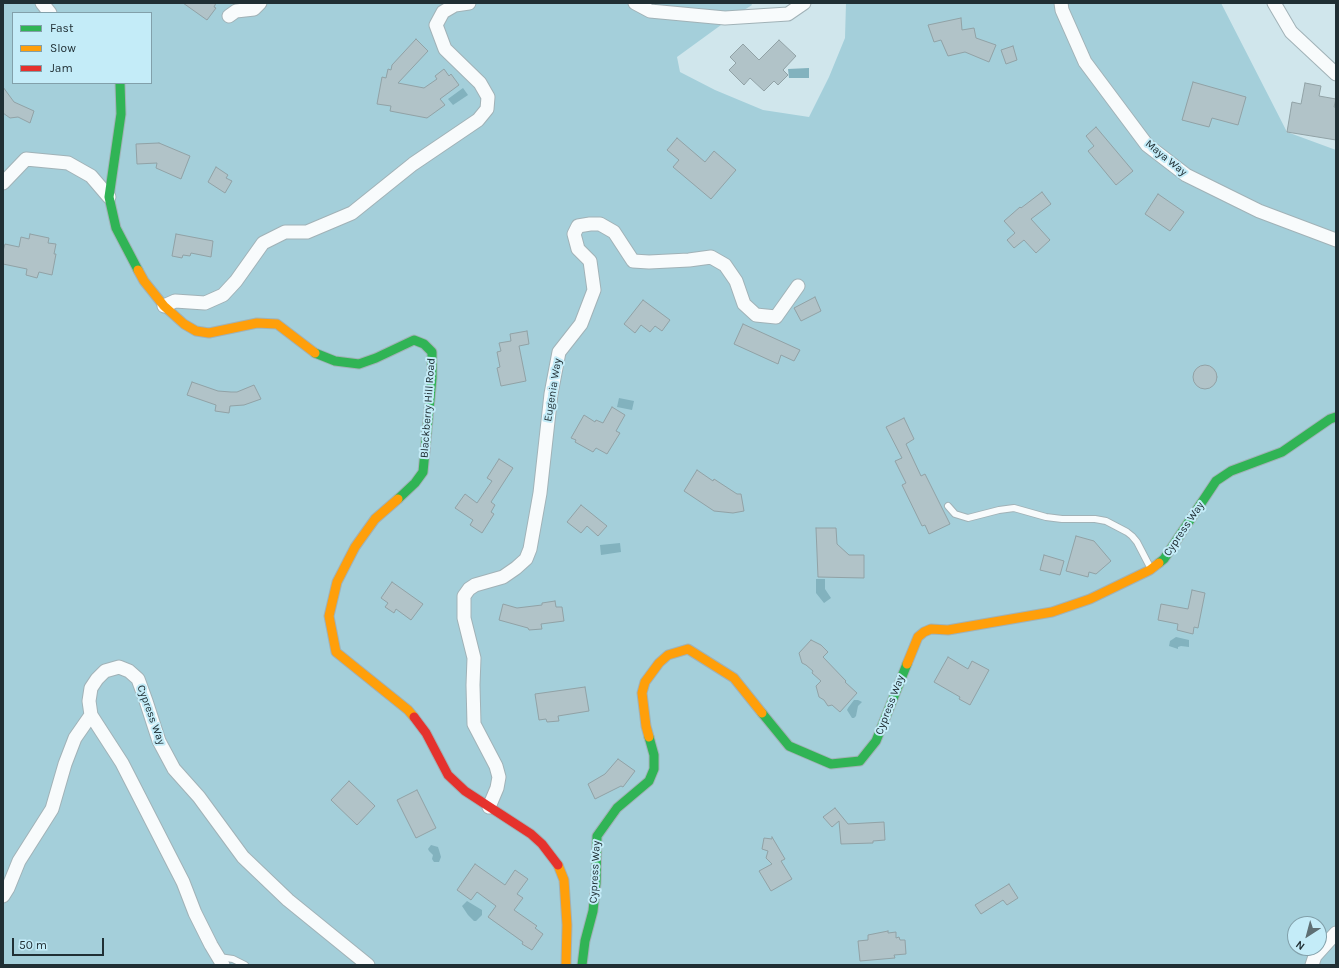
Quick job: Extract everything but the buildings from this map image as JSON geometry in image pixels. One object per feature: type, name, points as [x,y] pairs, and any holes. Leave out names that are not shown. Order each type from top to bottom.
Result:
[{"type":"street","points":[[42,3],[49,12]]},
{"type":"street","points":[[229,16],[236,12],[254,9],[260,3]]},
{"type":"street","points":[[164,306],[175,300],[205,303],[223,295],[236,281],[263,243],[285,232],[307,232],[352,213],[413,164],[478,120],[487,109],[488,97],[480,82],[445,49],[436,25],[443,12],[455,5],[469,3]]},
{"type":"street","points":[[635,3],[650,11],[725,18],[788,14],[804,3]]},
{"type":"street","name":"Maya Way","points":[[1061,3],[1062,10],[1085,62],[1147,145],[1186,175],[1259,211],[1336,240]]},
{"type":"street","points":[[1274,3],[1292,32],[1336,74]]},
{"type":"street","name":"Blackberry Hill Road","points":[[120,84],[121,114],[109,197],[116,228],[144,281],[164,306],[184,324],[196,331],[209,333],[257,323],[277,324],[316,354],[335,361],[359,364],[376,358],[414,340],[424,344],[432,352],[432,385],[423,472],[415,483],[375,519],[355,547],[338,582],[329,616],[336,652],[408,710],[426,733],[448,775],[465,791],[532,834],[542,844],[559,868],[564,880],[567,904],[566,965]]},
{"type":"street","points":[[3,183],[26,159],[68,163],[91,176],[109,197]]},
{"type":"street","name":"Eugenia Way","points":[[489,807],[497,788],[499,777],[496,766],[474,724],[474,658],[464,618],[464,596],[469,589],[475,585],[503,577],[516,568],[526,559],[530,549],[540,493],[551,394],[559,352],[581,324],[594,290],[590,261],[578,249],[574,234],[578,226],[600,224],[614,232],[633,261],[649,262],[689,260],[711,257],[725,265],[736,281],[744,304],[756,315],[776,317],[798,286]]},
{"type":"street","name":"Cypress Way","points":[[582,965],[596,883],[596,836],[617,808],[649,781],[654,769],[654,755],[646,726],[642,693],[645,682],[659,662],[668,656],[688,649],[734,678],[789,746],[831,764],[860,761],[876,741],[918,637],[924,632],[931,629],[948,630],[1052,612],[1090,599],[1151,569],[1164,559],[1216,481],[1231,471],[1282,452],[1295,445],[1330,419],[1336,417]]},
{"type":"street","name":"Cypress Way","points":[[221,961],[210,945],[183,882],[125,770],[91,715],[89,701],[91,688],[105,671],[119,667],[129,671],[138,679],[159,741],[174,769],[199,797],[243,857],[288,900],[368,965]]},
{"type":"street","points":[[3,896],[8,888],[19,861],[52,809],[65,764],[75,738],[91,715]]},
{"type":"street","points":[[1312,965],[1315,956],[1336,933]]},
{"type":"lane","points":[[948,506],[955,514],[968,518],[1014,508],[1046,517],[1062,519],[1095,519],[1106,522],[1132,536],[1137,542],[1151,569]]},
{"type":"lane","points":[[221,961],[233,959],[246,965]]},
{"type":"shaded area","points":[[3,3],[751,3],[752,5],[721,25],[677,57],[680,72],[715,90],[763,110],[809,117],[829,77],[845,38],[846,3],[1221,3],[1287,132],[1336,150],[1336,965],[3,965]]},
{"type":"shaded area","points":[[809,68],[809,78],[789,78],[788,69]]},
{"type":"shaded area","points":[[463,88],[468,95],[453,105],[448,99]]},
{"type":"shaded area","points":[[619,398],[634,401],[632,410],[617,407]]},
{"type":"shaded area","points":[[620,543],[621,552],[601,555],[600,545]]},
{"type":"shaded area","points":[[816,579],[825,579],[825,589],[831,598],[824,603],[816,593]]},
{"type":"shaded area","points":[[1176,637],[1189,640],[1189,647],[1181,646],[1178,647],[1178,649],[1169,646],[1170,641]]},
{"type":"shaded area","points":[[854,700],[862,702],[858,706],[856,716],[852,718],[847,710]]},
{"type":"shaded area","points":[[431,845],[438,847],[441,857],[439,862],[434,862],[432,859],[433,855],[428,849]]},
{"type":"shaded area","points":[[467,901],[482,910],[482,915],[476,921],[468,915],[462,906]]},
{"type":"traffic: fast","points":[[120,84],[121,114],[109,197],[116,228],[138,270]]},
{"type":"traffic: fast","points":[[315,353],[335,361],[359,364],[376,358],[414,340],[424,344],[432,352],[432,378],[423,472],[415,483],[398,499]]},
{"type":"traffic: fast","points":[[1159,563],[1164,559],[1216,481],[1231,471],[1282,452],[1330,419],[1336,417]]},
{"type":"traffic: fast","points":[[762,713],[789,746],[831,764],[860,761],[876,741],[907,664]]},
{"type":"traffic: fast","points":[[582,965],[585,941],[593,911],[596,883],[597,836],[617,808],[649,781],[654,769],[654,755],[649,737]]},
{"type":"traffic: slow","points":[[138,270],[144,281],[164,306],[184,324],[196,331],[209,333],[257,323],[277,324],[315,353]]},
{"type":"traffic: slow","points":[[398,499],[375,519],[355,547],[337,582],[329,616],[336,652],[408,710],[414,717]]},
{"type":"traffic: slow","points":[[907,664],[918,637],[931,629],[948,630],[1052,612],[1090,599],[1150,570],[1159,563]]},
{"type":"traffic: slow","points":[[649,737],[646,726],[642,693],[645,682],[659,663],[668,655],[688,649],[734,678],[762,713]]},
{"type":"traffic: slow","points":[[558,865],[564,880],[567,925],[566,965]]},
{"type":"traffic: jam","points":[[414,717],[426,733],[448,775],[465,791],[531,834],[542,844],[558,865]]}]
